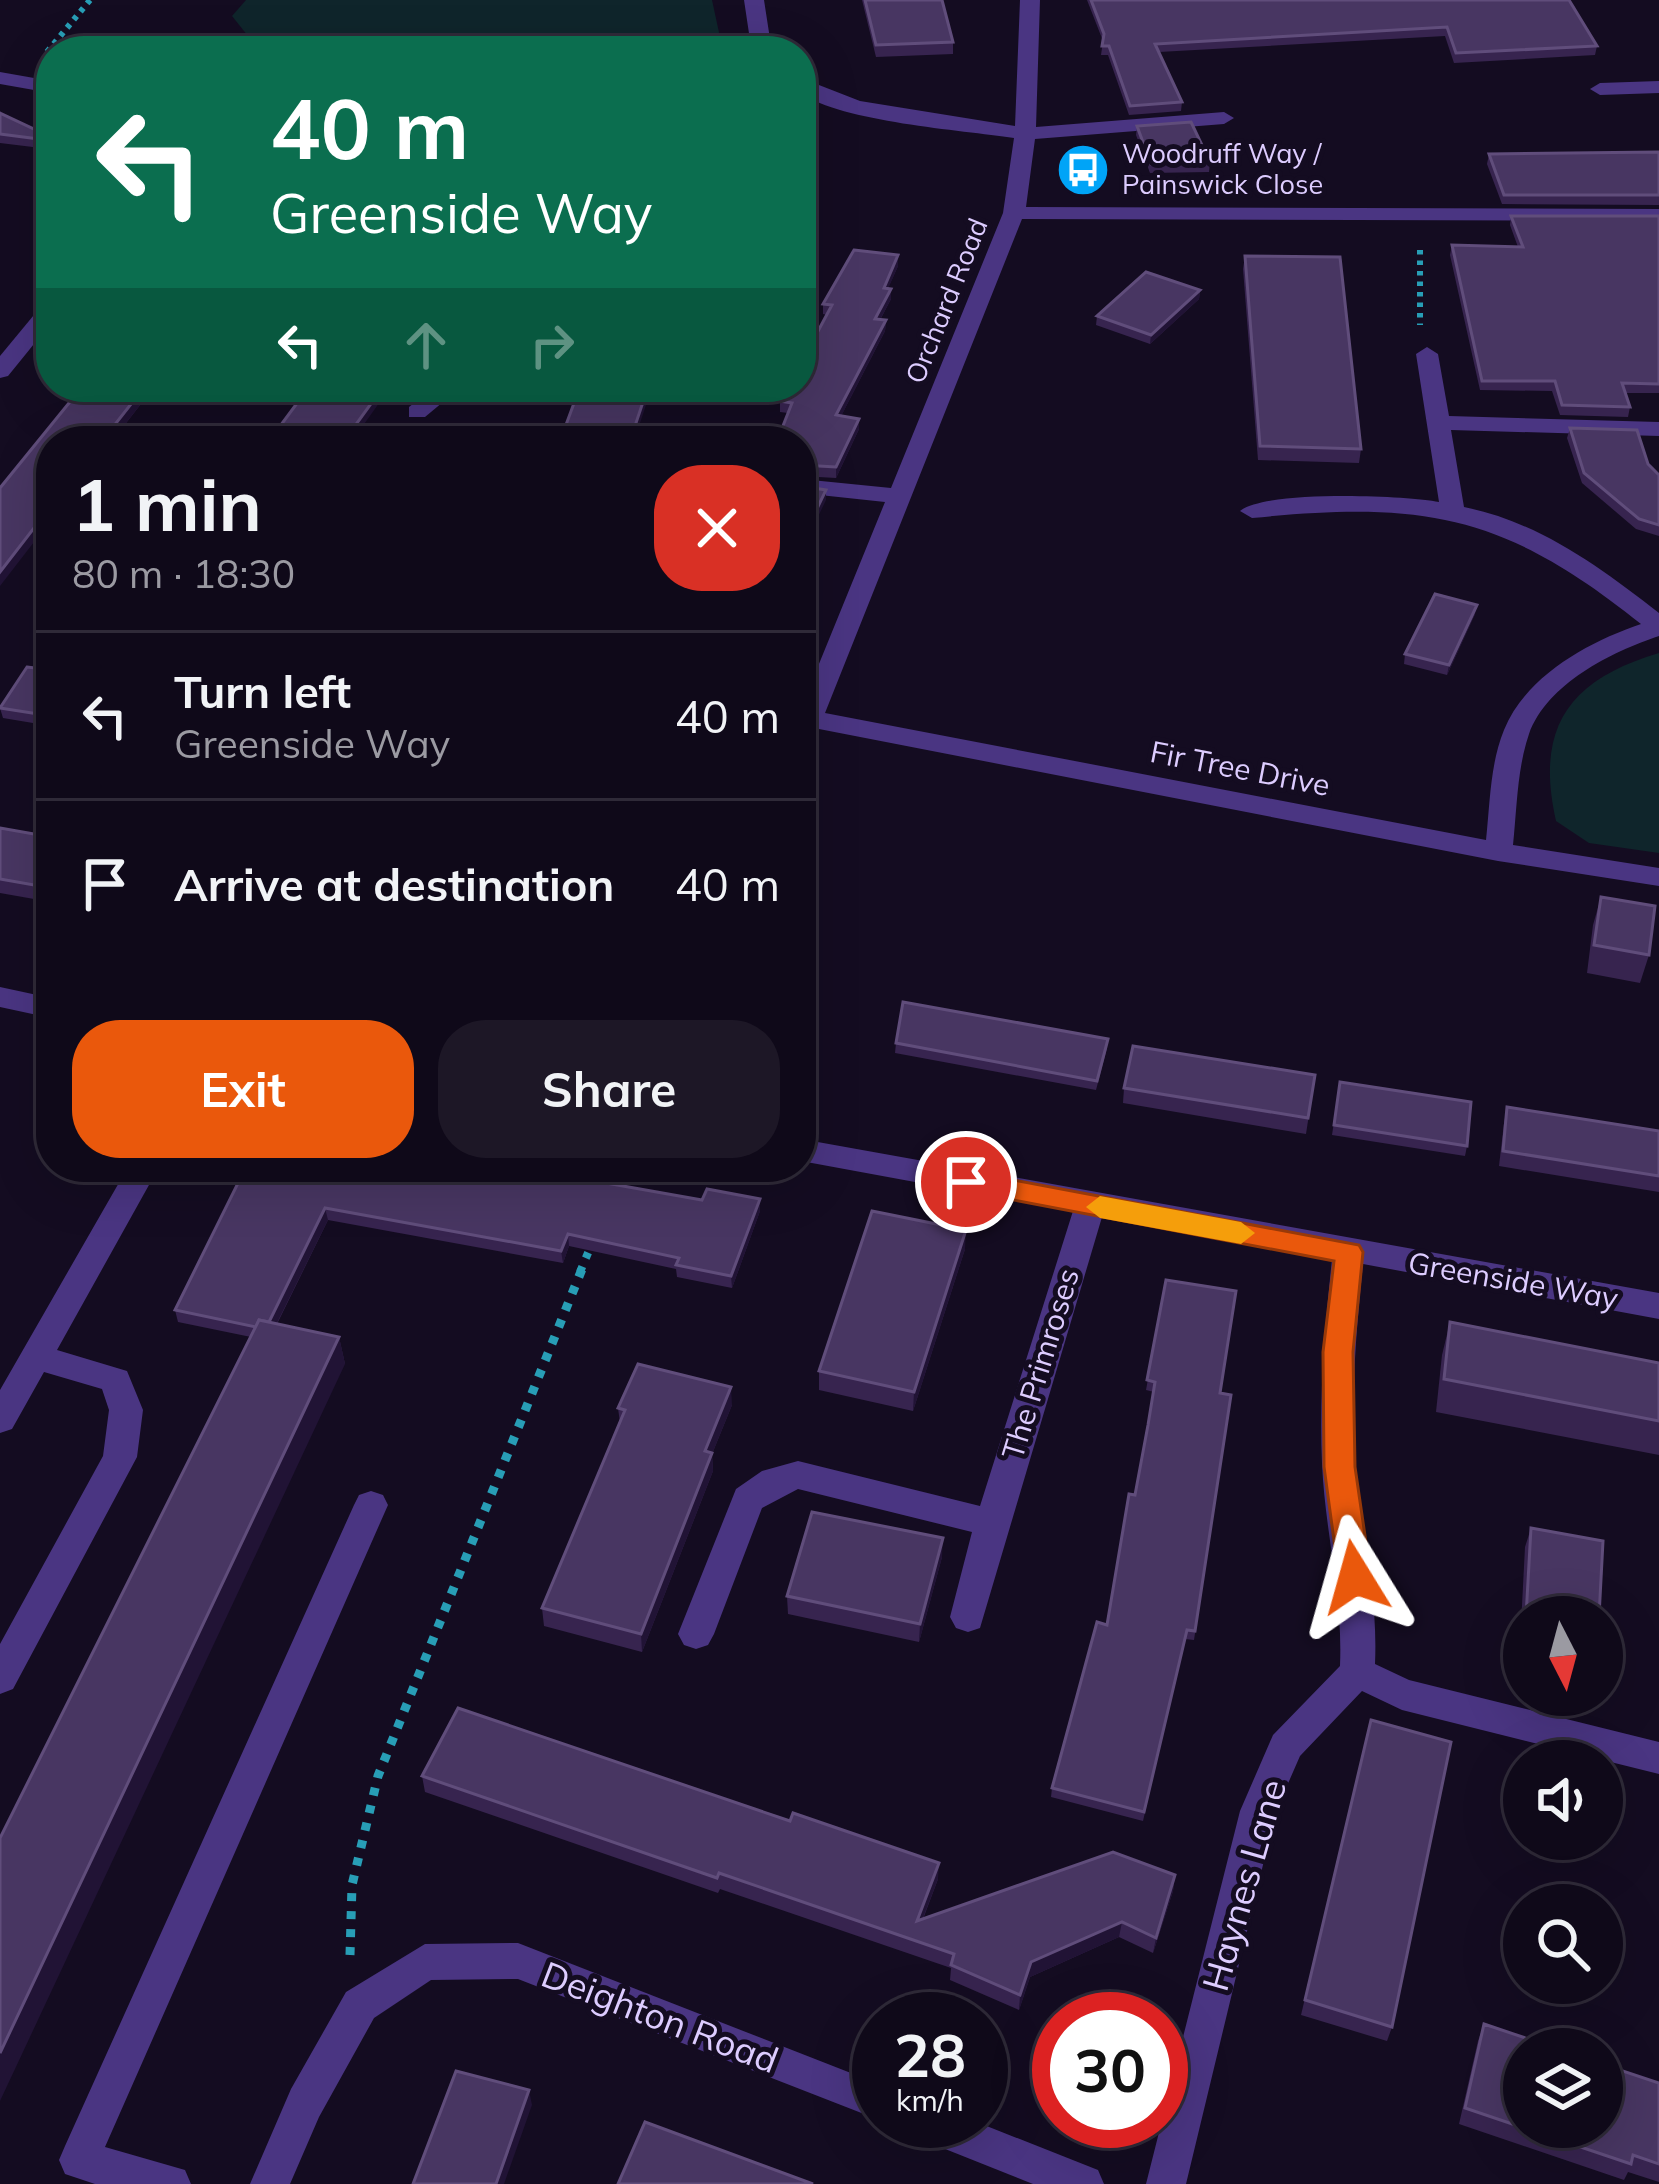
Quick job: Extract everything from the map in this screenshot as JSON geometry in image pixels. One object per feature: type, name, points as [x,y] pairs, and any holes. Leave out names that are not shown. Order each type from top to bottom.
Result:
[{"type":"street","points":[[754,0],[759,36]]},
{"type":"street","points":[[1014,213],[1025,134],[1030,0]]},
{"type":"street","points":[[0,78],[36,84]]},
{"type":"street","points":[[1600,89],[1659,87]]},
{"type":"street","points":[[816,94],[858,106],[1025,134],[1224,118]]},
{"type":"street","name":"Orchard Road","points":[[816,706],[1014,213],[1090,217],[1219,210],[1659,215]]},
{"type":"street","points":[[0,370],[36,327]]},
{"type":"street","points":[[1426,354],[1452,507]]},
{"type":"street","points":[[417,412],[429,402]]},
{"type":"street","points":[[1440,423],[1659,429]]},
{"type":"street","points":[[816,487],[902,496]]},
{"type":"street","points":[[1252,511],[1377,502],[1452,507],[1517,529],[1569,558],[1659,627]]},
{"type":"street","points":[[1498,852],[1517,729],[1532,707],[1567,673],[1624,637],[1659,627]]},
{"type":"street","name":"Fir Tree Drive","points":[[816,732],[1659,877]]},
{"type":"street","points":[[0,997],[36,1005]]},
{"type":"street","name":"Greenside Way","points":[[816,1153],[1659,1306]]},
{"type":"street","points":[[0,1420],[136,1182]]},
{"type":"street","name":"The Primroses","points":[[968,1617],[992,1522],[1090,1205]]},
{"type":"street","points":[[1349,1252],[1338,1352],[1339,1467],[1360,1613],[1357,1672],[1402,1694],[1659,1758]]},
{"type":"street","points":[[0,1678],[120,1457],[127,1410],[115,1380],[38,1358]]},
{"type":"street","points":[[696,1634],[748,1498],[774,1481],[798,1475],[992,1522]]},
{"type":"street","points":[[172,2184],[79,2160],[371,1505]]},
{"type":"street","name":"Haynes Lane","points":[[1166,2184],[1258,1811],[1286,1746],[1357,1672]]},
{"type":"street","name":"Deighton Road","points":[[270,2184],[305,2103],[360,2005],[424,1963],[518,1961],[852,2092]]},
{"type":"street","points":[[993,2148],[1084,2184]]},
{"type":"path","points":[[60,36],[90,0]]},
{"type":"path","points":[[23,81],[36,65]]},
{"type":"path","points":[[1419,212],[1420,356],[1426,354]]},
{"type":"path","points":[[605,1210],[617,1182]]},
{"type":"path","points":[[360,2005],[350,1958],[352,1886],[378,1776],[596,1232]]},
{"type":"shaded area","points":[[246,0],[712,0],[720,36],[248,36],[232,16]]},
{"type":"shaded area","points":[[1659,653],[1659,853],[1589,843],[1556,821],[1550,759],[1555,734],[1565,712],[1581,694],[1628,664]]},
{"type":"building","points":[[865,0],[942,0],[953,42],[876,45]]},
{"type":"building","points":[[1091,0],[1569,0],[1597,46],[1456,53],[1447,27],[1155,44],[1182,102],[1130,106],[1109,46],[1102,46],[1104,34]]},
{"type":"building","points":[[0,113],[36,130],[36,139],[0,134]]},
{"type":"building","points":[[1191,122],[1210,162],[1151,164],[1137,126]]},
{"type":"building","points":[[1659,152],[1659,195],[1504,195],[1489,154]]},
{"type":"building","points":[[1511,216],[1659,216],[1659,384],[1622,383],[1630,407],[1562,405],[1555,381],[1482,381],[1452,245],[1523,247]]},
{"type":"building","points":[[854,250],[898,255],[884,288],[891,289],[875,319],[886,320],[836,415],[859,419],[836,467],[816,466],[816,426],[783,426],[792,403],[786,402],[816,402],[816,335],[832,305],[823,304]]},
{"type":"building","points":[[1245,256],[1340,257],[1361,449],[1260,446]]},
{"type":"building","points":[[1146,272],[1200,290],[1151,335],[1097,316]]},
{"type":"building","points":[[70,402],[133,402],[114,426],[50,426]]},
{"type":"building","points":[[298,402],[372,402],[355,426],[280,426]]},
{"type":"building","points":[[574,402],[643,402],[635,426],[566,426]]},
{"type":"building","points":[[1570,428],[1637,430],[1648,464],[1659,475],[1659,525],[1639,519],[1584,473]]},
{"type":"building","points":[[36,444],[36,525],[0,572],[0,488]]},
{"type":"building","points":[[816,488],[826,490],[816,511]]},
{"type":"building","points":[[1435,594],[1477,605],[1449,665],[1405,654]]},
{"type":"building","points":[[27,667],[36,668],[36,714],[0,708]]},
{"type":"building","points":[[0,828],[36,834],[36,885],[0,879]]},
{"type":"building","points":[[1601,897],[1655,906],[1649,955],[1594,945]]},
{"type":"building","points":[[903,1002],[1108,1039],[1097,1081],[896,1043]]},
{"type":"building","points":[[1133,1046],[1315,1075],[1308,1118],[1124,1088]]},
{"type":"building","points":[[1340,1082],[1471,1102],[1467,1146],[1334,1125]]},
{"type":"building","points":[[1507,1107],[1659,1131],[1659,1176],[1503,1151]]},
{"type":"building","points":[[239,1182],[601,1182],[702,1200],[707,1189],[760,1199],[731,1276],[676,1265],[679,1258],[568,1234],[561,1251],[325,1208],[269,1322],[259,1320],[256,1327],[175,1310]]},
{"type":"building","points":[[872,1211],[966,1230],[914,1392],[819,1371]]},
{"type":"building","points":[[1166,1280],[1236,1291],[1220,1393],[1231,1395],[1195,1631],[1187,1630],[1144,1812],[1052,1788],[1097,1622],[1107,1625],[1129,1494],[1135,1495],[1148,1425],[1155,1382],[1147,1380]]},
{"type":"building","points":[[259,1320],[339,1337],[0,2053],[0,1838]]},
{"type":"building","points":[[1450,1322],[1659,1363],[1659,1421],[1444,1379]]},
{"type":"building","points":[[638,1364],[731,1387],[705,1451],[712,1453],[641,1634],[542,1608],[625,1410],[618,1408]]},
{"type":"building","points":[[812,1512],[943,1538],[920,1624],[787,1596]]},
{"type":"building","points":[[1531,1528],[1603,1541],[1600,1596],[1527,1596]]},
{"type":"building","points":[[458,1708],[790,1821],[793,1813],[939,1863],[917,1921],[1113,1852],[1175,1875],[1156,1938],[1122,1922],[1031,1962],[1020,1995],[951,1965],[954,1954],[422,1776]]},
{"type":"building","points":[[1371,1720],[1451,1742],[1392,2027],[1305,2000]]},
{"type":"building","points":[[1484,2024],[1503,2030],[1503,2121],[1465,2108]]},
{"type":"building","points":[[456,2071],[529,2090],[496,2184],[413,2184]]},
{"type":"building","points":[[1623,2071],[1659,2083],[1659,2164],[1633,2155],[1631,2164],[1584,2148],[1623,2148]]},
{"type":"building","points":[[645,2122],[813,2184],[618,2184]]},
{"type":"slow traffic","points":[[1100,1207],[1241,1233]]},
{"type":"place","name":"Woodruff Way / Painswick Close","points":[[1083,170]]},
{"type":"route","points":[[966,1182],[1349,1252],[1338,1352],[1339,1467],[1355,1577]]}]
